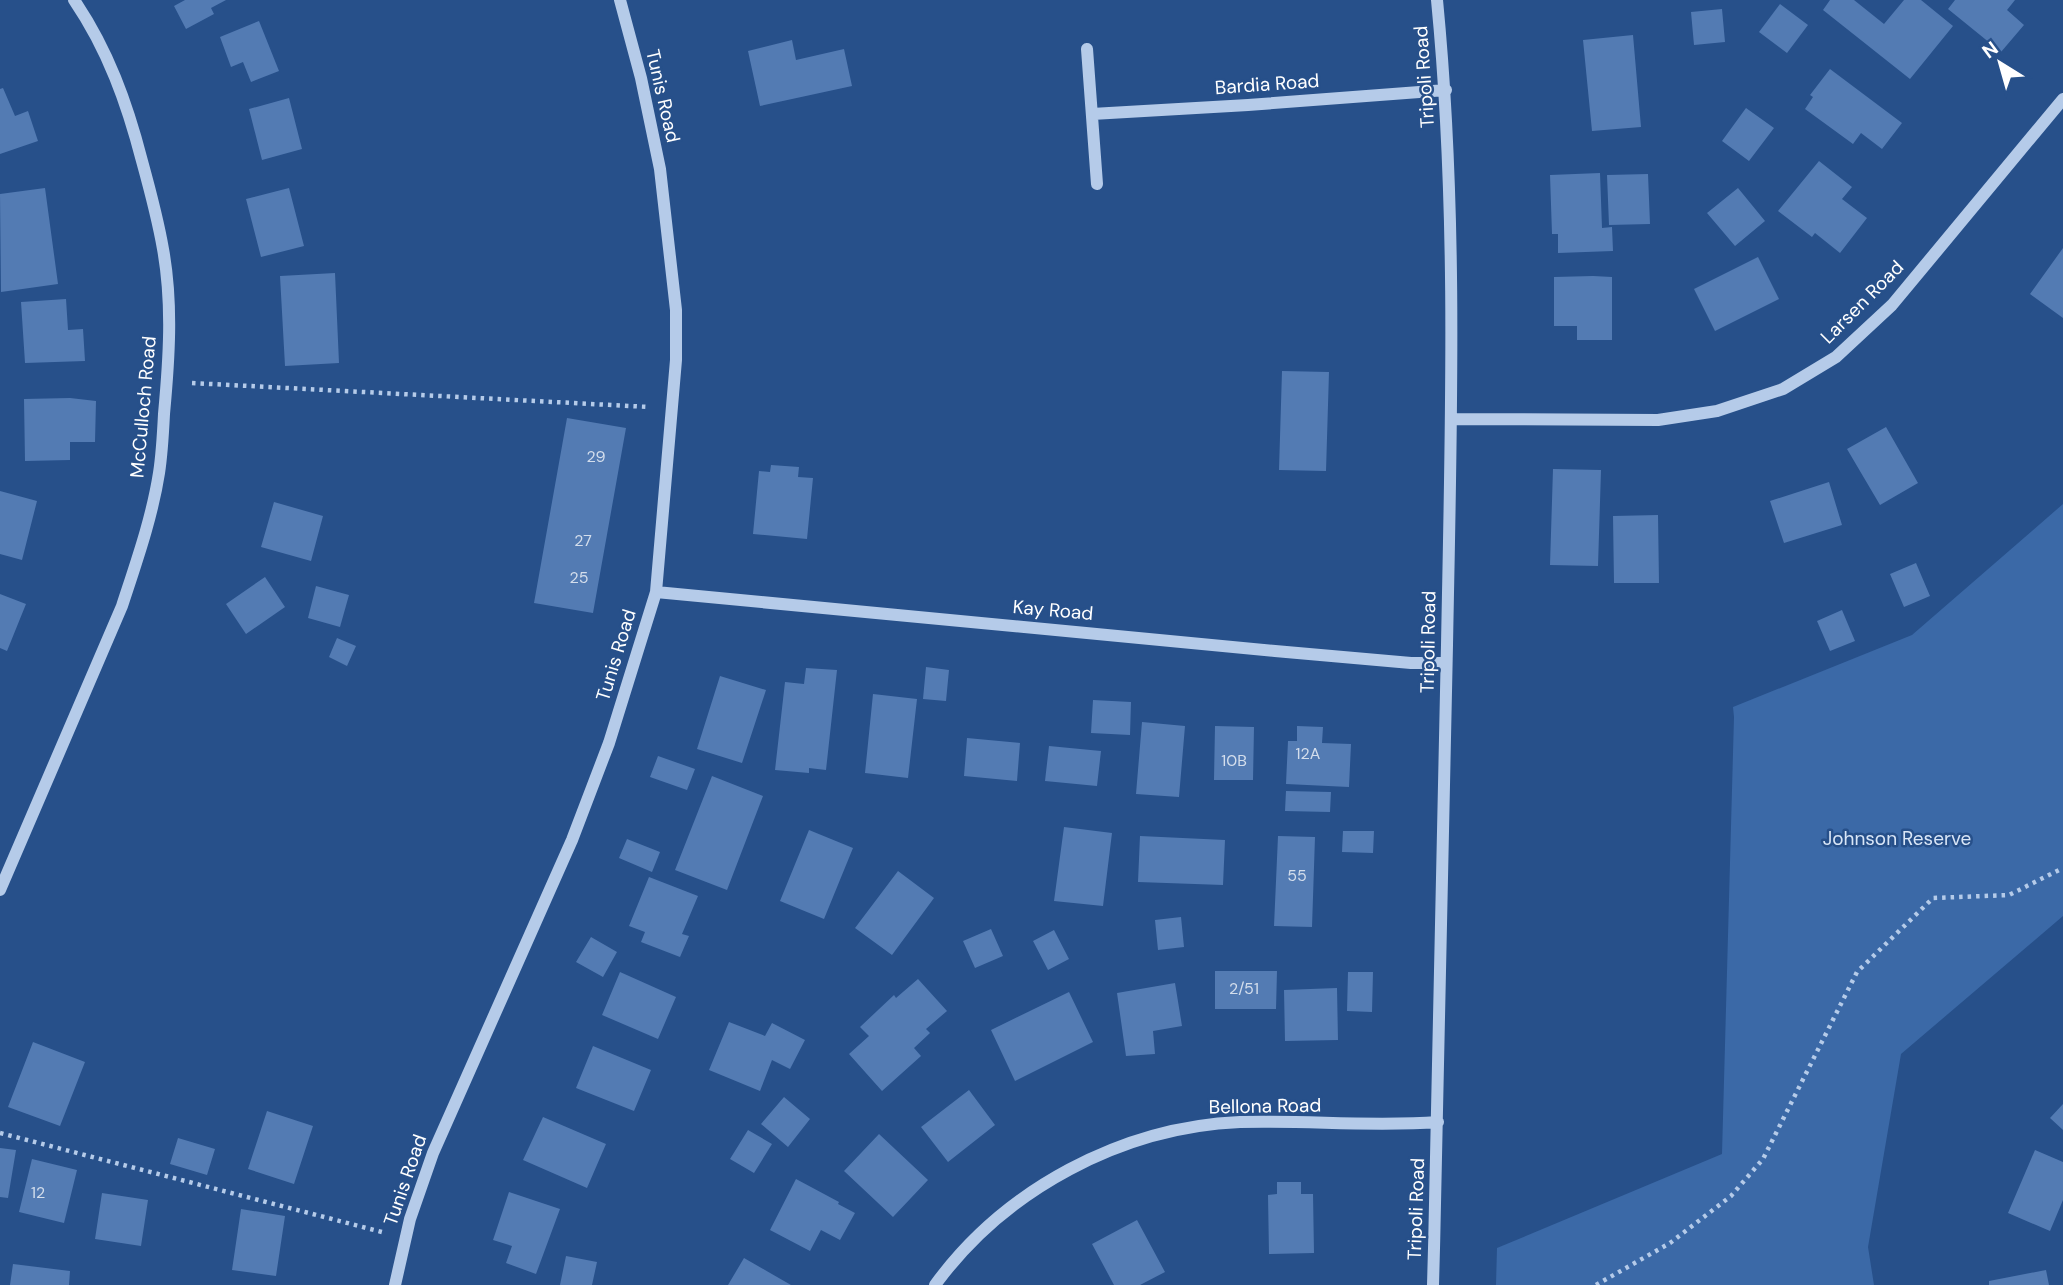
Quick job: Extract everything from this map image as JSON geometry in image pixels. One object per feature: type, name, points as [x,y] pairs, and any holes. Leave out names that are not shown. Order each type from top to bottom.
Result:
[{"type":"street","name":"McCulloch Road","points":[[0,890],[121,606],[137,560],[159,474],[166,393],[170,342],[164,251],[126,104],[95,30],[74,0]]},
{"type":"street","name":"Tunis Road","points":[[395,1285],[410,1219],[433,1153],[572,841],[609,743],[656,592],[676,360],[676,310],[660,169],[641,78],[620,0]]},
{"type":"street","name":"Tripoli Road","points":[[1433,1285],[1453,263],[1446,90],[1437,0]]},
{"type":"street","points":[[1087,49],[1097,184]]},
{"type":"street","name":"Bardia Road","points":[[1092,114],[1248,106],[1446,90]]},
{"type":"street","name":"Larsen Road","points":[[1452,419],[1658,420],[1717,411],[1783,389],[1836,356],[1892,305],[2063,99]]},
{"type":"street","name":"Kay Road","points":[[656,592],[1275,651],[1411,663],[1446,663]]},
{"type":"street","name":"Bellona Road","points":[[935,1285],[978,1235],[1014,1205],[1080,1163],[1125,1145],[1164,1133],[1240,1122],[1401,1125],[1438,1122]]},
{"type":"path","points":[[192,383],[650,407]]},
{"type":"path","points":[[1596,1285],[1670,1243],[1731,1196],[1763,1159],[1857,972],[1933,898],[2009,895],[2063,868]]},
{"type":"path","points":[[0,1133],[383,1233]]},
{"type":"green space","name":"Johnson Reserve","points":[[2063,504],[2063,916],[1901,1054],[1868,1247],[1874,1285],[1496,1285],[1497,1248],[1722,1154],[1733,707],[1912,635]]},
{"type":"building","points":[[185,0],[226,0],[211,8],[214,14],[186,29],[174,6]]},
{"type":"building","points":[[1830,0],[1854,0],[1884,24],[1904,0],[1921,0],[1953,26],[1910,79],[1823,10]]},
{"type":"building","points":[[1955,0],[2015,0],[2007,10],[2024,25],[2001,52],[1948,9]]},
{"type":"building","points":[[1780,4],[1808,25],[1787,53],[1759,32]]},
{"type":"building","points":[[1722,9],[1725,42],[1694,45],[1691,12]]},
{"type":"building","points":[[259,21],[279,71],[251,82],[243,62],[231,67],[220,37]]},
{"type":"building","points":[[1633,35],[1641,127],[1592,131],[1583,40]]},
{"type":"building","points":[[792,40],[796,60],[844,49],[852,86],[760,106],[748,51]]},
{"type":"building","points":[[1830,69],[1902,123],[1882,149],[1861,133],[1853,144],[1805,109],[1813,97],[1810,95]]},
{"type":"building","points":[[3,88],[15,116],[28,111],[38,141],[0,154],[0,89]]},
{"type":"building","points":[[289,98],[302,149],[262,160],[249,109]]},
{"type":"building","points":[[1746,108],[1774,128],[1749,161],[1722,141]]},
{"type":"building","points":[[1819,161],[1852,187],[1842,199],[1867,218],[1840,253],[1815,233],[1812,237],[1778,211]]},
{"type":"building","points":[[1600,173],[1602,228],[1612,227],[1613,251],[1558,253],[1558,234],[1552,234],[1550,175]]},
{"type":"building","points":[[1648,174],[1650,224],[1609,225],[1607,175]]},
{"type":"building","points":[[45,188],[58,284],[1,292],[0,194]]},
{"type":"building","points":[[289,188],[304,246],[261,257],[246,199]]},
{"type":"building","points":[[1738,188],[1765,221],[1735,246],[1707,213]]},
{"type":"building","points":[[2063,248],[2063,318],[2030,294]]},
{"type":"building","points":[[1758,257],[1779,299],[1715,331],[1694,289]]},
{"type":"building","points":[[335,273],[339,363],[285,366],[280,276]]},
{"type":"building","points":[[1554,277],[1612,277],[1612,340],[1577,340],[1577,326],[1554,326]]},
{"type":"building","points":[[66,299],[68,330],[83,329],[85,361],[25,363],[21,302]]},
{"type":"building","points":[[1282,371],[1329,372],[1326,471],[1279,470]]},
{"type":"building","points":[[70,398],[96,401],[95,442],[70,442],[70,460],[25,461],[24,399]]},
{"type":"building","points":[[567,418],[626,428],[593,613],[534,603]]},
{"type":"building","points":[[1886,427],[1918,483],[1880,505],[1847,449]]},
{"type":"building","points":[[771,465],[799,467],[798,477],[813,478],[807,539],[753,534],[759,471],[770,472]]},
{"type":"building","points":[[1553,469],[1601,470],[1598,566],[1550,565]]},
{"type":"building","points":[[1829,482],[1842,525],[1784,543],[1770,501]]},
{"type":"building","points":[[0,491],[37,501],[22,560],[0,554]]},
{"type":"building","points":[[274,502],[323,516],[311,561],[261,547]]},
{"type":"building","points":[[1658,515],[1659,583],[1614,583],[1613,516]]},
{"type":"building","points":[[1916,563],[1930,596],[1904,607],[1890,574]]},
{"type":"building","points":[[265,577],[285,607],[246,634],[226,604]]},
{"type":"building","points":[[316,586],[349,595],[340,627],[308,618]]},
{"type":"building","points":[[0,594],[26,604],[7,651],[0,648]]},
{"type":"building","points":[[1842,610],[1855,641],[1830,651],[1817,621]]},
{"type":"building","points":[[337,638],[356,646],[347,666],[329,657]]},
{"type":"building","points":[[926,667],[949,670],[946,701],[923,699]]},
{"type":"building","points":[[806,668],[837,670],[826,770],[809,768],[809,773],[775,770],[785,682],[804,684]]},
{"type":"building","points":[[720,676],[766,690],[742,763],[697,749]]},
{"type":"building","points":[[873,694],[917,699],[908,778],[865,773]]},
{"type":"building","points":[[1093,700],[1131,702],[1130,735],[1091,733]]},
{"type":"building","points":[[1142,722],[1185,726],[1179,797],[1136,794]]},
{"type":"building","points":[[1215,726],[1254,727],[1253,780],[1214,780]]},
{"type":"building","points":[[1297,726],[1323,727],[1322,743],[1351,744],[1349,787],[1286,784],[1288,741],[1297,741]]},
{"type":"building","points":[[967,738],[1020,743],[1017,781],[964,776]]},
{"type":"building","points":[[1049,746],[1101,751],[1097,786],[1045,781]]},
{"type":"building","points":[[658,756],[695,769],[687,790],[650,777]]},
{"type":"building","points":[[712,776],[763,796],[727,890],[675,870]]},
{"type":"building","points":[[1286,791],[1331,792],[1330,812],[1285,811]]},
{"type":"building","points":[[1064,827],[1112,833],[1103,906],[1054,901]]},
{"type":"building","points":[[809,830],[853,848],[824,919],[780,901]]},
{"type":"building","points":[[1343,831],[1374,831],[1373,853],[1342,852]]},
{"type":"building","points":[[1140,836],[1225,840],[1223,885],[1138,882]]},
{"type":"building","points":[[1278,836],[1315,837],[1312,927],[1274,926]]},
{"type":"building","points":[[627,839],[660,852],[652,872],[619,858]]},
{"type":"building","points":[[898,871],[934,898],[892,955],[855,928]]},
{"type":"building","points":[[649,877],[698,896],[682,934],[689,936],[680,957],[641,942],[645,932],[629,926]]},
{"type":"building","points":[[1181,917],[1184,947],[1158,950],[1155,920]]},
{"type":"building","points":[[991,929],[1003,956],[975,968],[963,941]]},
{"type":"building","points":[[1054,930],[1069,959],[1048,970],[1033,941]]},
{"type":"building","points":[[591,937],[617,952],[603,977],[576,962]]},
{"type":"building","points":[[1215,971],[1277,971],[1276,1009],[1215,1009]]},
{"type":"building","points":[[620,972],[676,997],[658,1039],[602,1015]]},
{"type":"building","points":[[1348,972],[1373,972],[1372,1012],[1347,1011]]},
{"type":"building","points":[[918,979],[947,1011],[926,1029],[930,1033],[914,1048],[921,1056],[882,1091],[849,1054],[869,1036],[860,1027],[894,995],[896,998]]},
{"type":"building","points":[[1175,983],[1182,1026],[1153,1031],[1155,1054],[1126,1056],[1117,993]]},
{"type":"building","points":[[1337,988],[1338,1040],[1285,1041],[1284,990]]},
{"type":"building","points":[[1069,992],[1093,1042],[1015,1081],[991,1030]]},
{"type":"building","points":[[729,1022],[765,1036],[772,1023],[805,1040],[790,1069],[772,1060],[760,1091],[709,1070]]},
{"type":"building","points":[[33,1042],[85,1062],[60,1126],[8,1107]]},
{"type":"building","points":[[593,1046],[651,1070],[634,1111],[576,1088]]},
{"type":"building","points":[[969,1090],[995,1125],[948,1162],[921,1127]]},
{"type":"building","points":[[784,1097],[810,1119],[788,1147],[761,1124]]},
{"type":"building","points":[[2063,1104],[2063,1130],[2050,1118]]},
{"type":"building","points":[[267,1111],[313,1126],[294,1184],[248,1169]]},
{"type":"building","points":[[543,1117],[606,1144],[587,1188],[523,1160]]},
{"type":"building","points":[[748,1130],[772,1144],[754,1173],[730,1159]]},
{"type":"building","points":[[879,1134],[928,1180],[893,1217],[844,1171]]},
{"type":"building","points":[[178,1138],[215,1149],[207,1175],[170,1164]]},
{"type":"building","points":[[0,1148],[16,1150],[8,1198],[0,1197]]},
{"type":"building","points":[[2035,1150],[2063,1162],[2063,1200],[2050,1231],[2008,1213]]},
{"type":"building","points":[[32,1159],[77,1170],[64,1223],[19,1212]]},
{"type":"building","points":[[796,1179],[855,1213],[840,1240],[821,1230],[810,1251],[770,1230]]},
{"type":"building","points":[[1277,1182],[1301,1182],[1301,1194],[1313,1194],[1314,1253],[1269,1254],[1268,1195],[1277,1194]]},
{"type":"building","points":[[509,1192],[560,1209],[536,1274],[506,1263],[512,1246],[493,1240]]},
{"type":"building","points":[[102,1193],[148,1200],[141,1246],[95,1239]]},
{"type":"building","points":[[241,1209],[285,1216],[276,1276],[232,1270]]},
{"type":"building","points":[[1137,1220],[1165,1272],[1140,1285],[1114,1285],[1092,1244]]},
{"type":"building","points":[[566,1256],[597,1262],[592,1285],[560,1285]]},
{"type":"building","points":[[744,1258],[791,1285],[728,1285]]},
{"type":"building","points":[[13,1264],[70,1271],[69,1285],[10,1285]]},
{"type":"building","points":[[2046,1270],[2049,1285],[1989,1285],[1989,1281]]}]
